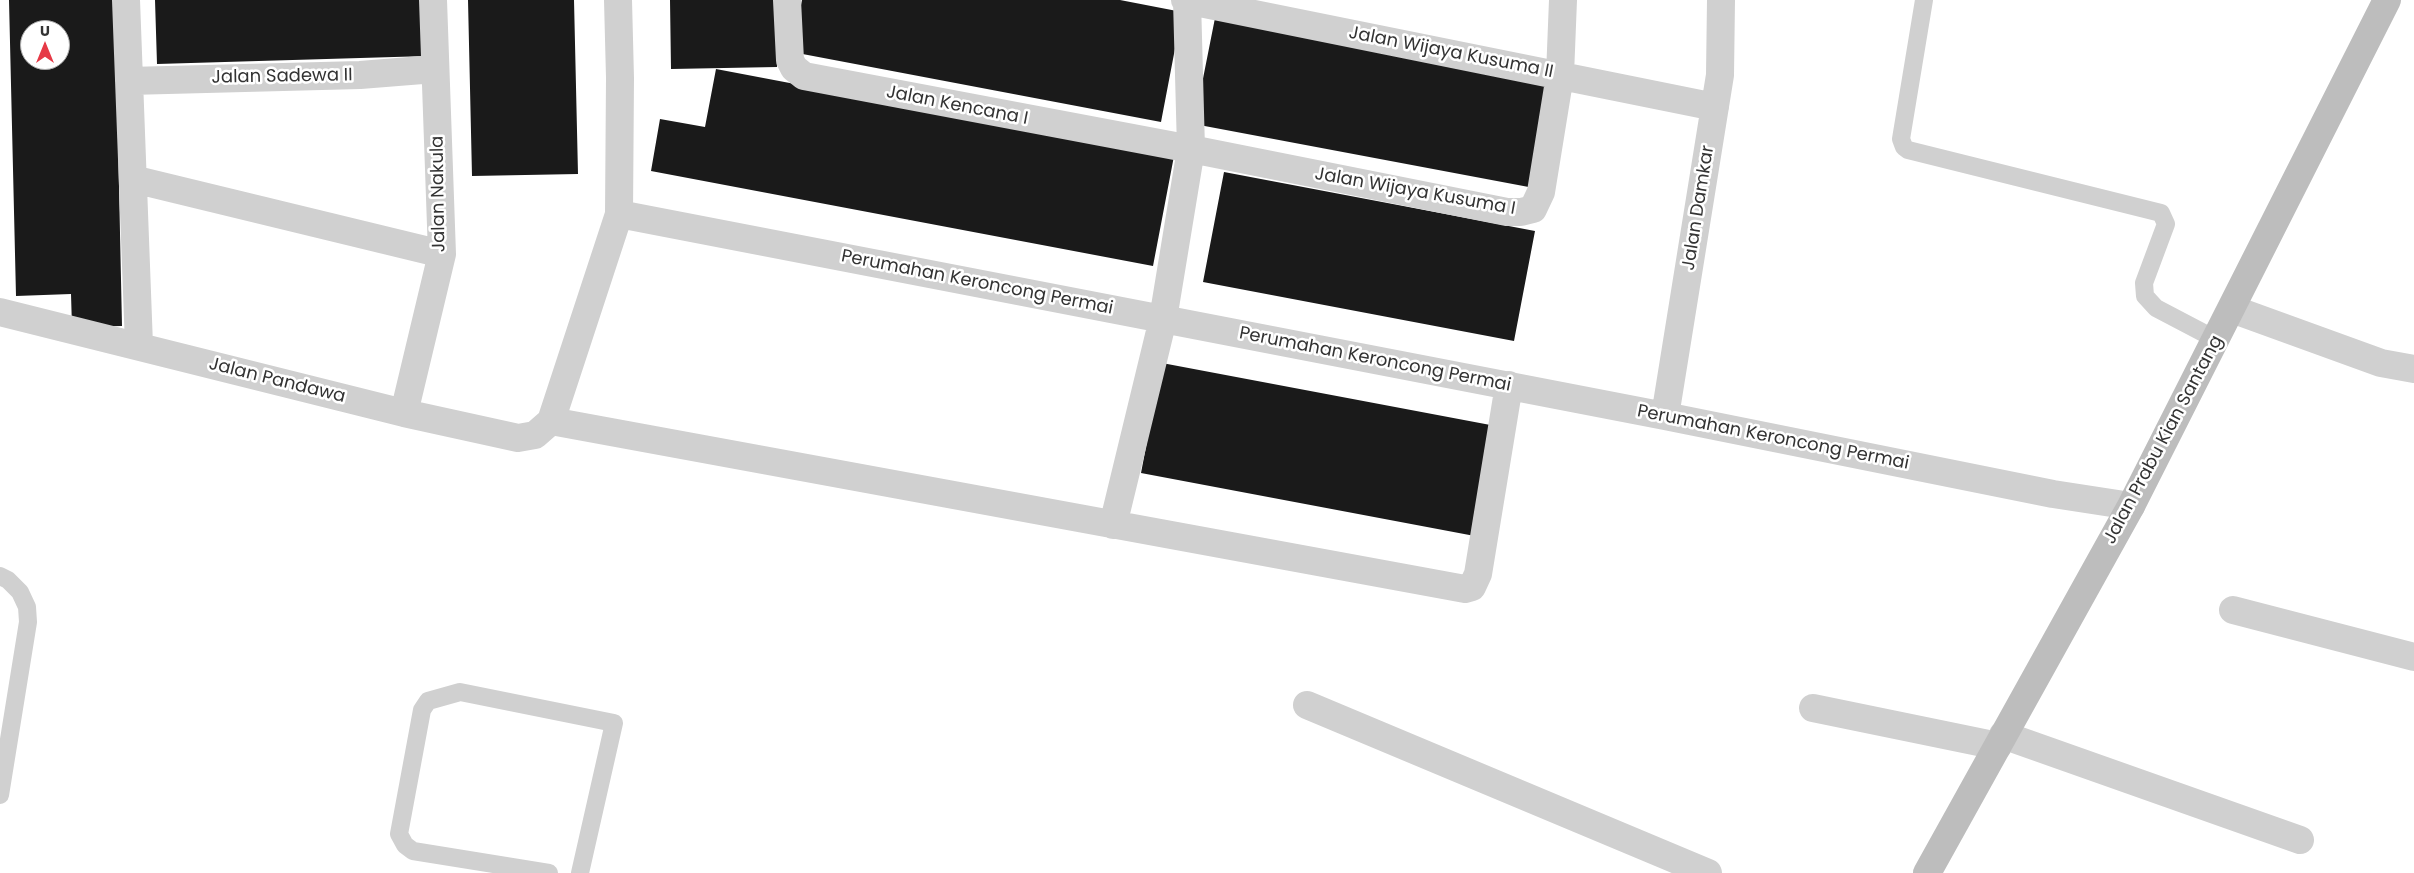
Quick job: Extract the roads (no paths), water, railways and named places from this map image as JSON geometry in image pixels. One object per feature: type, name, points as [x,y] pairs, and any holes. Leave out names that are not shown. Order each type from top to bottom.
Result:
[{"type":"main road","name":"Jalan Prabu Kian Santang","points":[[1927,873],[2131,506],[2217,340],[2387,0]]},
{"type":"street","points":[[126,0],[139,345]]},
{"type":"street","name":"Jalan Nakula","points":[[404,413],[442,254],[433,0]]},
{"type":"street","points":[[618,0],[620,78],[619,214],[551,421],[1457,588],[1472,587],[1478,574],[1509,385]]},
{"type":"street","name":"Jalan Kencana I","points":[[787,0],[790,60],[794,68],[804,76],[1192,149]]},
{"type":"street","points":[[1113,525],[1163,319],[1192,149],[1186,0]]},
{"type":"street","name":"Jalan Wijaya Kusuma II","points":[[1186,0],[1715,107]]},
{"type":"street","name":"Jalan Wijaya Kusuma I","points":[[1192,149],[1508,212],[1521,212],[1533,209],[1538,201],[1560,75],[1563,0]]},
{"type":"street","name":"Jalan Damkar","points":[[1665,416],[1720,75],[1722,0]]},
{"type":"street","name":"Jalan Sadewa II","points":[[129,81],[360,76],[435,69]]},
{"type":"street","points":[[133,179],[442,254]]},
{"type":"street","name":"Perumahan Keroncong Permai","points":[[619,214],[1509,385],[2043,492],[2131,506]]},
{"type":"street","points":[[2232,309],[2381,363],[2414,369]]},
{"type":"street","name":"Jalan Pandawa","points":[[0,312],[139,345],[404,413],[518,438],[535,435],[551,421]]},
{"type":"street","points":[[2233,610],[2414,657]]},
{"type":"street","points":[[1307,705],[1708,873]]},
{"type":"street","points":[[1813,708],[2001,741],[2300,840]]},
{"type":"lane","points":[[1924,0],[1901,139],[1904,147],[1908,150],[2161,213],[2166,224],[2144,283],[2145,296],[2156,308],[2217,340]]},
{"type":"lane","points":[[0,576],[8,580],[20,592],[27,607],[28,622],[0,795]]},
{"type":"lane","points":[[549,873],[413,851],[405,845],[399,834],[422,710],[428,701],[460,692],[614,723],[580,873]]}]
